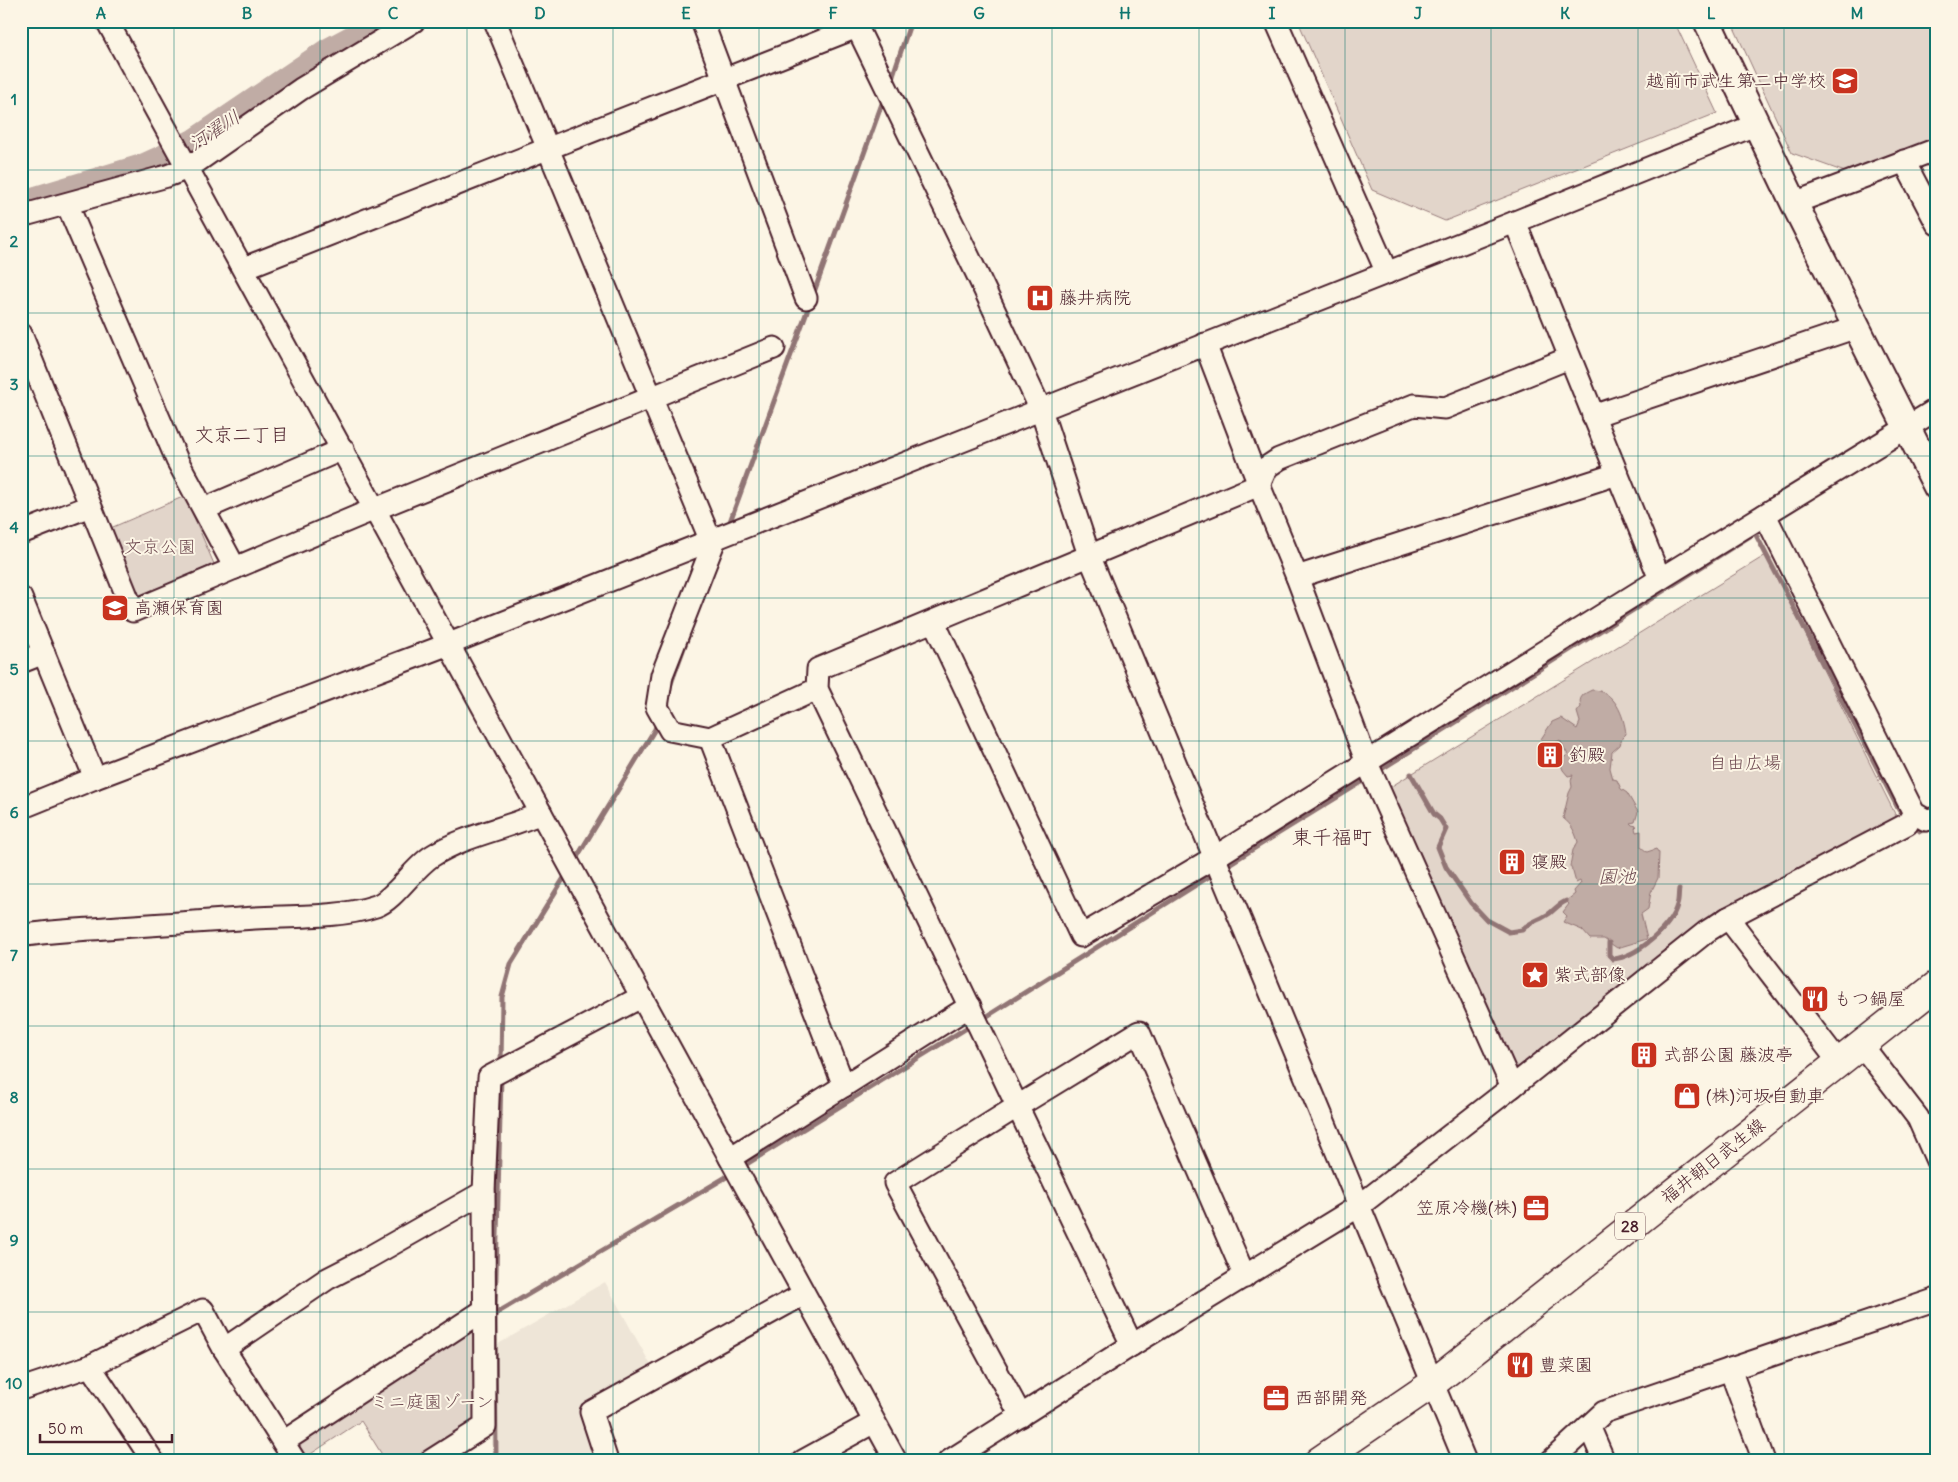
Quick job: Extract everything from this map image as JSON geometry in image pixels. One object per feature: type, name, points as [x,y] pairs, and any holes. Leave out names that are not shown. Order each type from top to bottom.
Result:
[{"type":"main road","name":"福井朝日武生線","points":[[1318,1461],[1432,1384],[1937,984]]},
{"type":"street","points":[[107,21],[896,1461]]},
{"type":"street","points":[[21,216],[188,168],[301,89],[414,21]]},
{"type":"street","points":[[495,21],[651,398],[713,538],[662,675],[657,707],[670,730],[710,738],[817,689]]},
{"type":"street","points":[[702,21],[806,298]]},
{"type":"street","points":[[1276,21],[1387,273]]},
{"type":"street","points":[[1707,21],[1794,203],[1937,487]]},
{"type":"street","points":[[244,268],[856,24],[1041,410],[1089,555],[1465,1461]]},
{"type":"street","points":[[21,808],[95,778],[449,644],[1756,125]]},
{"type":"street","points":[[1794,203],[1937,149]]},
{"type":"street","points":[[1904,161],[1937,224]]},
{"type":"street","points":[[67,204],[177,460],[235,568]]},
{"type":"street","points":[[1515,222],[1660,579]]},
{"type":"street","points":[[1593,416],[1857,327]]},
{"type":"street","points":[[21,334],[133,611],[375,509],[774,348]]},
{"type":"street","points":[[1205,344],[1259,485],[1297,577],[1367,763],[1512,1087]]},
{"type":"street","points":[[1132,1345],[817,689],[818,669],[1259,485],[1267,467],[1279,459],[1414,405],[1445,408],[1569,358]]},
{"type":"street","points":[[934,622],[1081,936],[1215,857],[1937,408]]},
{"type":"street","points":[[204,508],[343,449]]},
{"type":"street","points":[[1297,577],[1617,474]]},
{"type":"street","points":[[21,533],[90,506]]},
{"type":"street","points":[[1765,515],[1914,813],[1926,820],[1937,818]]},
{"type":"street","points":[[21,598],[95,778]]},
{"type":"street","points":[[21,662],[44,653]]},
{"type":"street","points":[[710,738],[844,1086]]},
{"type":"street","points":[[21,936],[78,928],[310,916],[362,909],[386,901],[431,856],[474,837],[524,820],[541,812]]},
{"type":"street","points":[[949,1461],[1132,1345],[1359,1206],[1706,932],[1728,918],[1907,824],[1914,813]]},
{"type":"street","points":[[1728,918],[1838,1061]]},
{"type":"street","points":[[430,1461],[485,1426],[484,1192],[489,1077],[642,997]]},
{"type":"street","points":[[730,1158],[970,1006]]},
{"type":"street","points":[[1021,1416],[895,1184],[1139,1032],[1244,1277]]},
{"type":"street","points":[[1861,1044],[1918,1118],[1937,1161]]},
{"type":"street","points":[[224,1349],[327,1279],[484,1192]]},
{"type":"street","points":[[607,1461],[591,1412],[804,1294]]},
{"type":"street","points":[[1551,1461],[1604,1412],[1937,1299]]},
{"type":"street","points":[[21,1389],[90,1366],[203,1310],[224,1349],[295,1461]]},
{"type":"street","points":[[283,1442],[484,1310]]},
{"type":"street","points":[[90,1366],[153,1461]]},
{"type":"street","points":[[1730,1370],[1764,1461]]},
{"type":"street","points":[[803,1461],[874,1422]]},
{"type":"street","points":[[1589,1426],[1604,1461]]},
{"type":"shaded area","points":[[605,1282],[653,1369],[580,1410],[597,1461],[492,1461],[493,1347]]},
{"type":"green space","points":[[1298,21],[1674,21],[1717,113],[1445,221],[1372,190]]},
{"type":"green space","name":"越前市武生第二中学校","points":[[1731,21],[1937,21],[1937,138],[1845,172],[1792,153]]},
{"type":"green space","name":"文京公園","points":[[185,496],[214,564],[135,598],[106,530]]},
{"type":"green space","name":"自由広場","points":[[1766,555],[1898,820],[1716,911],[1522,1067],[1511,1065],[1387,789]]},
{"type":"green space","name":"ミニ庭園ゾーン","points":[[476,1327],[476,1414],[470,1430],[420,1461],[386,1461],[361,1421],[300,1461],[290,1444]]},
{"type":"water","name":"園池","points":[[1592,690],[1607,694],[1617,705],[1620,712],[1626,734],[1622,738],[1620,745],[1612,752],[1610,768],[1613,779],[1617,780],[1621,789],[1627,793],[1638,812],[1635,822],[1630,823],[1637,826],[1635,828],[1636,832],[1641,831],[1641,847],[1647,852],[1656,849],[1659,853],[1658,878],[1651,892],[1648,909],[1641,914],[1647,939],[1617,948],[1604,939],[1590,939],[1582,930],[1563,922],[1567,916],[1563,912],[1569,904],[1566,901],[1575,894],[1574,891],[1581,883],[1580,881],[1576,883],[1570,866],[1573,850],[1578,842],[1573,829],[1563,818],[1572,787],[1571,780],[1573,775],[1568,776],[1560,762],[1556,762],[1568,755],[1560,740],[1546,748],[1541,739],[1552,722],[1561,718],[1577,729],[1580,722],[1577,712],[1581,707],[1581,698]]},
{"type":"waterway","name":"河濯川","points":[[21,206],[144,169],[166,159],[195,144],[328,54],[390,21]]},
{"type":"waterway","points":[[891,81],[911,21]]},
{"type":"waterway","points":[[813,295],[884,98]]},
{"type":"waterway","points":[[728,527],[810,303]]},
{"type":"waterway","points":[[1377,772],[1755,533],[1899,810],[1907,817]]},
{"type":"waterway","points":[[669,689],[689,634]]},
{"type":"waterway","points":[[574,862],[655,729],[658,721]]},
{"type":"waterway","points":[[1411,774],[1434,814],[1440,819],[1446,829],[1438,847],[1446,867],[1471,903],[1487,920],[1509,932],[1522,930],[1566,901]]},
{"type":"waterway","points":[[1224,867],[1368,778]]},
{"type":"waterway","points":[[1913,823],[1920,831],[1931,829]]},
{"type":"waterway","points":[[501,1065],[502,997],[511,964],[567,873]]},
{"type":"waterway","points":[[981,1020],[1215,873]]},
{"type":"waterway","points":[[1609,943],[1609,955],[1613,959],[1632,953],[1642,947],[1668,923],[1678,903],[1679,889]]},
{"type":"waterway","points":[[740,1168],[973,1024]]},
{"type":"waterway","points":[[496,1461],[495,1314],[501,1076]]},
{"type":"waterway","points":[[495,1314],[733,1173]]},
{"type":"place","name":"越前市武生第二中学校","points":[[1845,81]]},
{"type":"place","name":"藤井病院","points":[[1040,298]]},
{"type":"place","name":"高瀬保育園","points":[[115,608]]},
{"type":"place","name":"釣殿","points":[[1550,755]]},
{"type":"place","name":"寝殿","points":[[1512,862]]},
{"type":"place","name":"紫式部像","points":[[1535,975]]},
{"type":"place","name":"もつ鍋屋","points":[[1815,999]]},
{"type":"place","name":"式部公園 藤波亭","points":[[1644,1055]]},
{"type":"place","name":"(株)河坂自動車","points":[[1687,1096]]},
{"type":"place","name":"笠原冷機(株)","points":[[1536,1208]]},
{"type":"place","name":"豊菜園","points":[[1520,1365]]},
{"type":"place","name":"西部開発","points":[[1276,1398]]},
{"type":"district","name":"文京二丁目","points":[[242,434]]},
{"type":"district","name":"東千福町","points":[[1332,837]]}]
